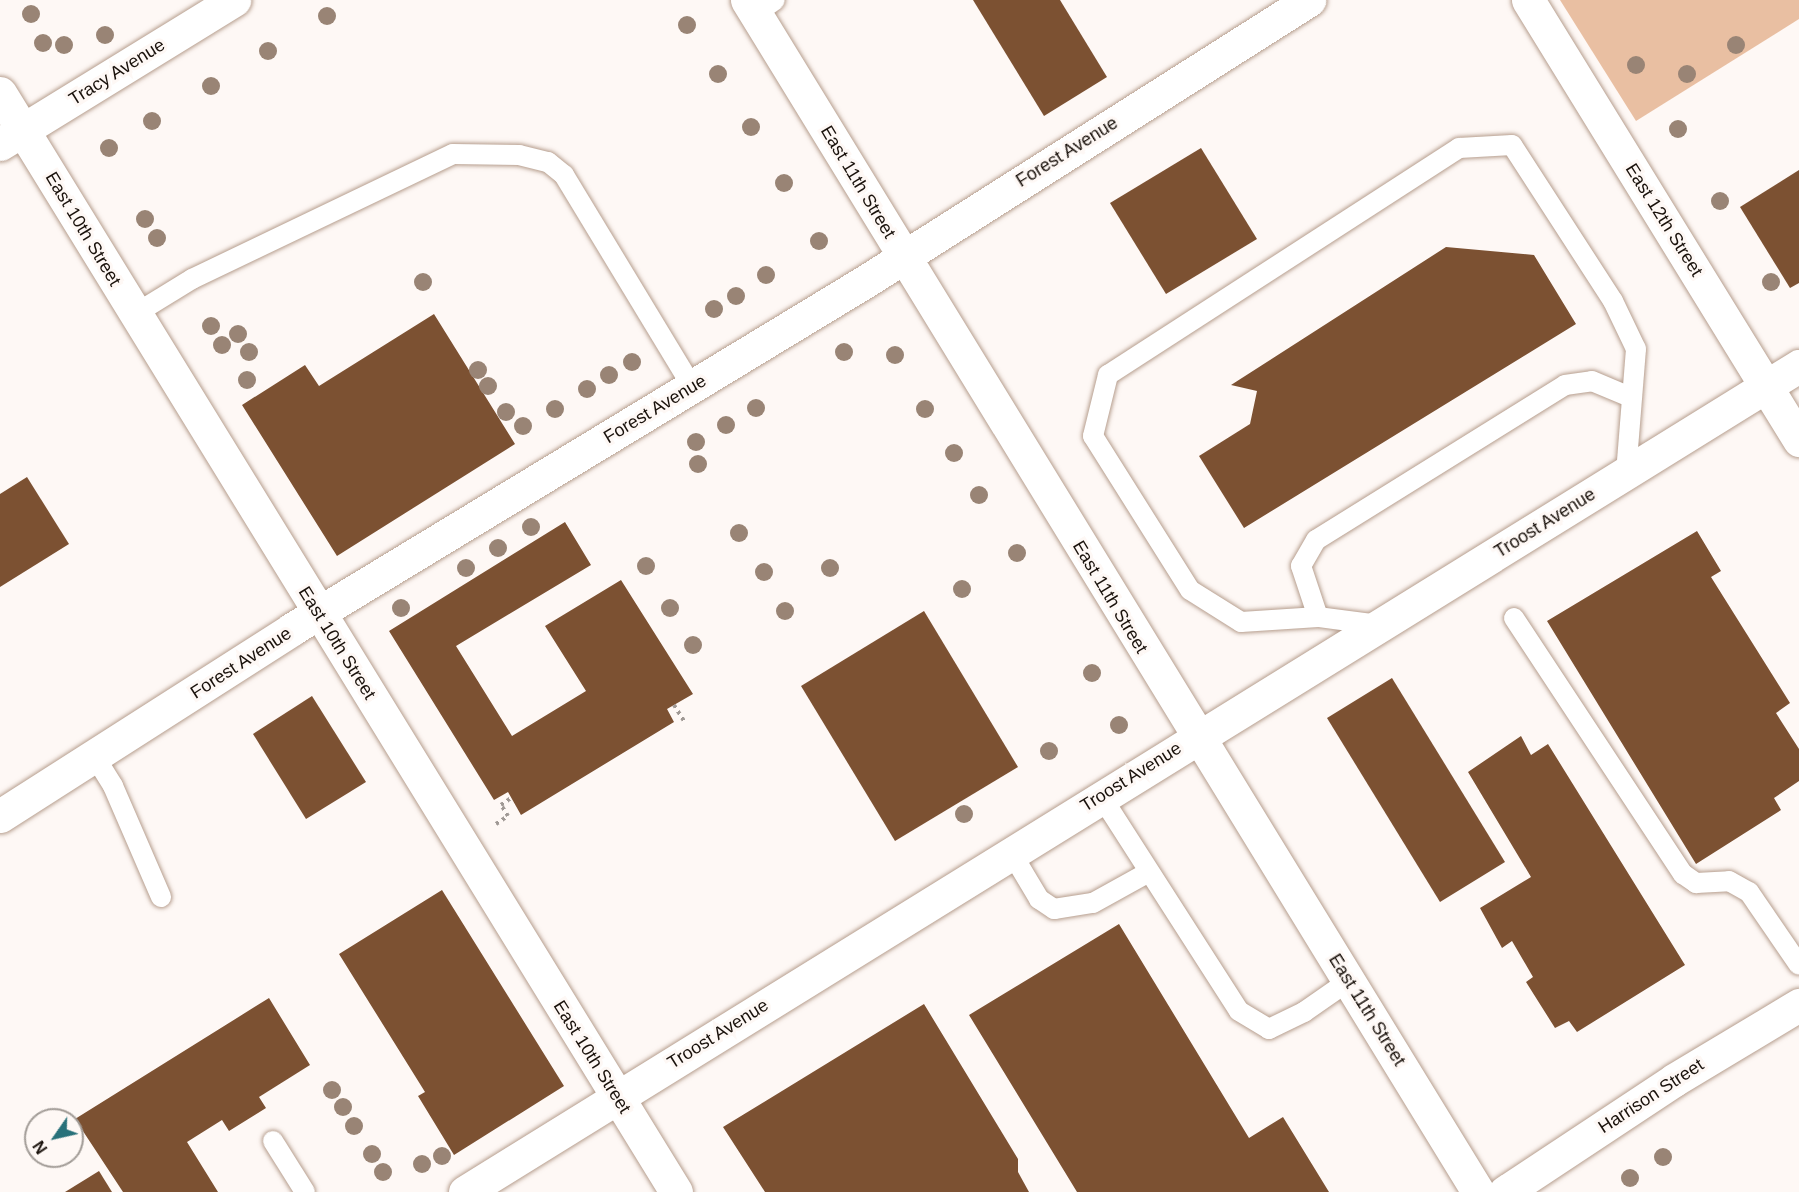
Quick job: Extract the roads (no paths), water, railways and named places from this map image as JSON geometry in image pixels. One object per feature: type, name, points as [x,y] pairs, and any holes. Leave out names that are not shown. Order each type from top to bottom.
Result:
[{"type":"street","name":"Tracy Avenue","points":[[12,138],[234,0]]},
{"type":"street","name":"Forest Avenue","points":[[0,816],[319,614],[903,256],[1309,0]]},
{"type":"street","name":"East 12th Street","points":[[1528,0],[1799,440]]},
{"type":"street","name":"East 11th Street","points":[[759,4],[903,256],[1196,737],[1350,980],[1478,1192]]},
{"type":"street","name":"East 10th Street","points":[[0,93],[12,138],[135,314],[676,1192]]},
{"type":"street","name":"Troost Avenue","points":[[465,1192],[1196,737],[1799,366]]},
{"type":"street","name":"Harrison Street","points":[[1505,1192],[1798,1006]]},
{"type":"lane","points":[[1379,625],[1318,617],[1241,622],[1190,590],[1093,436],[1108,375],[1459,148],[1512,145],[1613,301],[1636,349],[1630,397],[1626,473]]},
{"type":"lane","points":[[135,314],[192,279],[453,154],[519,155],[548,162],[564,176],[692,386]]},
{"type":"lane","points":[[1318,617],[1301,566],[1316,540],[1565,385],[1592,381],[1630,397]]},
{"type":"lane","points":[[1514,618],[1683,874],[1696,883],[1729,881],[1749,892],[1799,965]]},
{"type":"lane","points":[[95,757],[113,786],[161,897]]},
{"type":"lane","points":[[1101,796],[1239,1011],[1269,1029],[1304,1012],[1350,980]]},
{"type":"lane","points":[[1011,852],[1040,899],[1054,909],[1092,903],[1149,872]]},
{"type":"lane","points":[[273,1141],[305,1192]]}]
